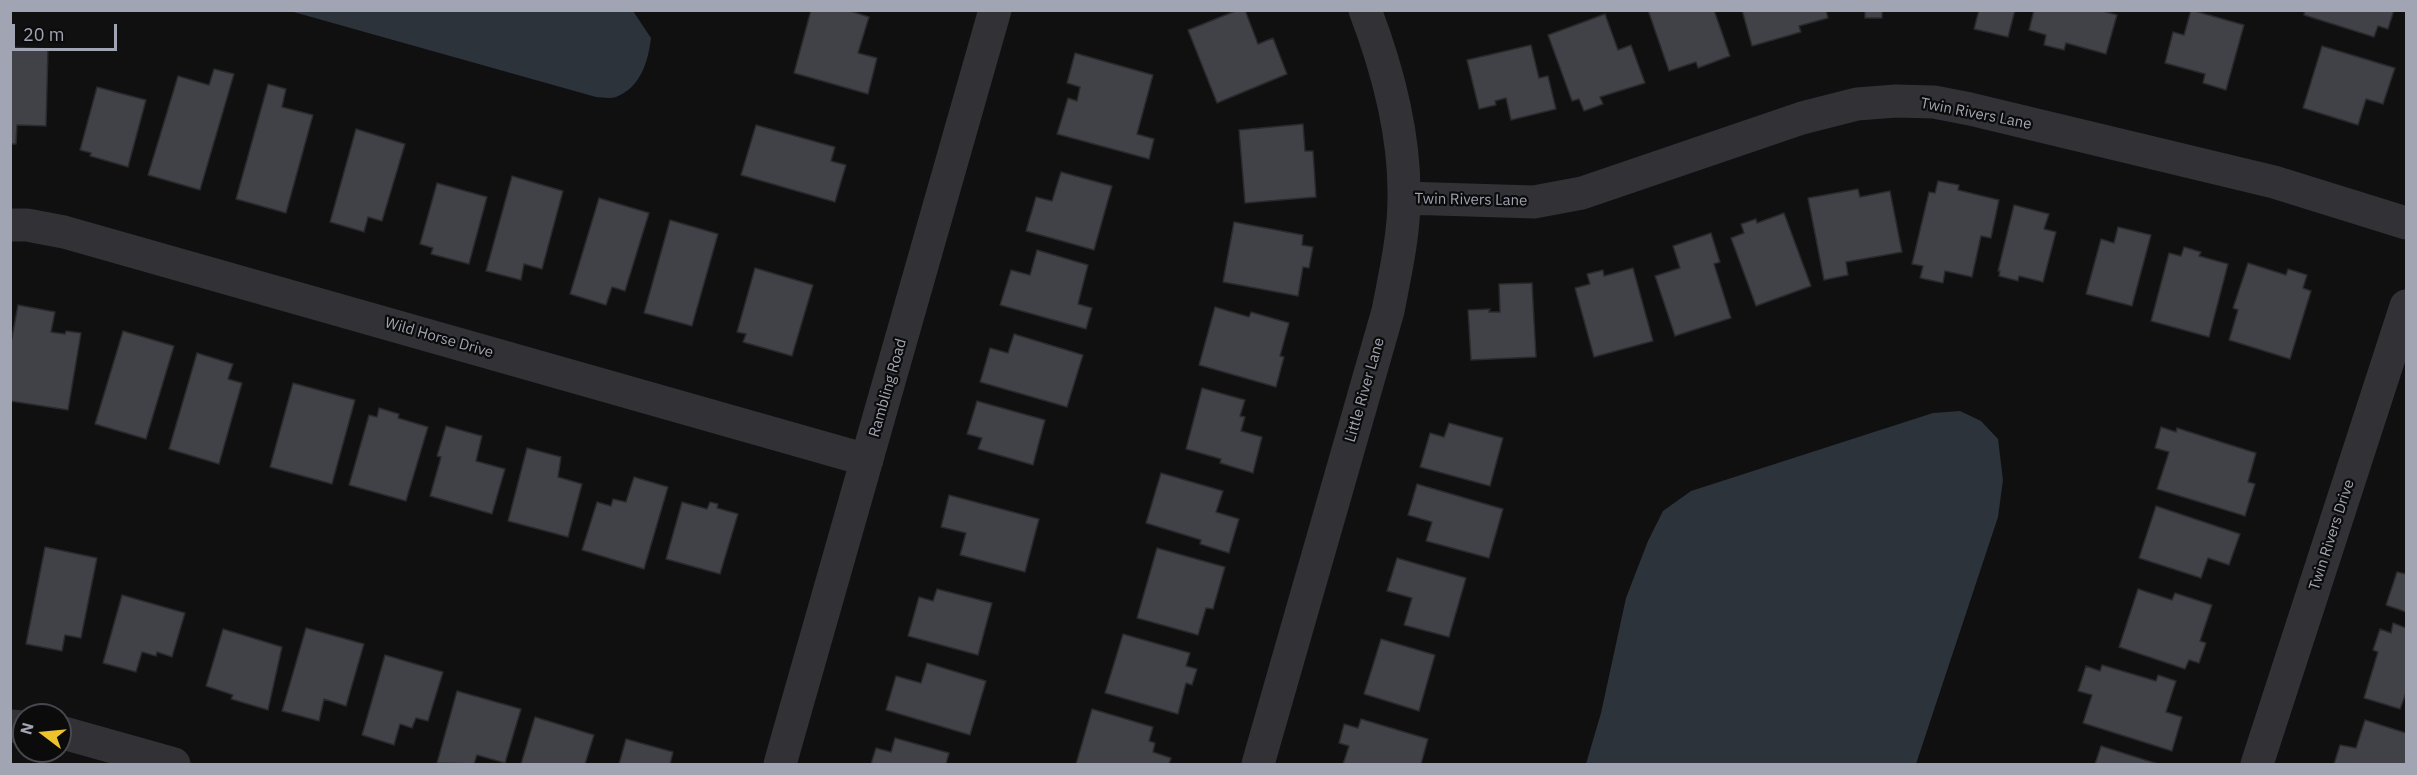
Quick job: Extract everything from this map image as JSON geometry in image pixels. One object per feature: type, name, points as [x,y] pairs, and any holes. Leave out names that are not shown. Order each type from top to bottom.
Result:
[{"type":"street","name":"Rambling Road","points":[[780,765],[995,10]]},
{"type":"street","name":"Little River Lane","points":[[1258,765],[1388,312],[1399,251],[1404,198],[1400,144],[1392,89],[1365,10]]},
{"type":"street","name":"Twin Rivers Lane","points":[[1404,198],[1534,202],[1582,193],[1802,118],[1857,104],[1896,101],[1934,102],[1970,109],[2274,182],[2406,223]]},
{"type":"street","name":"Wild Horse Drive","points":[[10,225],[27,225],[64,232],[867,460]]},
{"type":"street","name":"Twin Rivers Drive","points":[[2257,765],[2406,306]]},
{"type":"street","points":[[72,735],[174,765]]},
{"type":"shaded area","points":[[290,11],[633,11],[651,38],[642,73],[632,87],[616,97],[606,98]]},
{"type":"shaded area","points":[[1960,411],[1981,421],[1998,439],[2003,480],[1998,517],[1916,764],[1586,764],[1601,713],[1626,598],[1648,541],[1663,511],[1691,491],[1933,413]]},
{"type":"building","points":[[811,10],[847,10],[869,17],[858,53],[877,58],[868,94],[794,73]]},
{"type":"building","points":[[1238,10],[1245,10],[1258,44],[1273,38],[1287,74],[1217,103],[1188,30]]},
{"type":"building","points":[[1648,10],[1714,10],[1730,56],[1698,68],[1696,62],[1669,71]]},
{"type":"building","points":[[1742,10],[1826,10],[1828,18],[1799,26],[1801,32],[1752,46]]},
{"type":"building","points":[[1865,10],[1882,10],[1882,18],[1865,18]]},
{"type":"building","points":[[1979,10],[2015,10],[2008,37],[1974,29]]},
{"type":"building","points":[[2034,10],[2099,10],[2117,15],[2106,54],[2066,43],[2064,50],[2044,45],[2046,35],[2029,30]]},
{"type":"building","points":[[2191,10],[2244,25],[2226,90],[2203,83],[2205,74],[2165,63],[2173,32],[2184,35]]},
{"type":"building","points":[[2305,10],[2394,10],[2388,29],[2378,26],[2374,37],[2304,15]]},
{"type":"building","points":[[1605,14],[1618,50],[1631,45],[1645,83],[1600,97],[1603,104],[1584,111],[1579,99],[1572,101],[1548,35]]},
{"type":"building","points":[[1531,45],[1539,78],[1548,76],[1556,109],[1511,120],[1506,98],[1495,101],[1496,105],[1479,109],[1467,60]]},
{"type":"building","points":[[2322,46],[2395,68],[2383,104],[2366,99],[2358,125],[2303,108]]},
{"type":"building","points":[[10,47],[48,49],[46,126],[17,125],[16,144],[10,144]]},
{"type":"building","points":[[1075,53],[1153,75],[1137,134],[1154,139],[1149,159],[1057,134],[1068,98],[1077,101],[1080,87],[1067,83]]},
{"type":"building","points":[[214,69],[234,74],[200,190],[148,175],[178,76],[209,85]]},
{"type":"building","points":[[268,84],[286,89],[282,107],[313,115],[286,213],[236,199]]},
{"type":"building","points":[[97,87],[146,100],[128,167],[90,156],[91,153],[80,150]]},
{"type":"building","points":[[1303,124],[1305,151],[1313,151],[1316,197],[1245,203],[1239,130]]},
{"type":"building","points":[[756,125],[835,147],[831,161],[846,165],[835,202],[741,175]]},
{"type":"building","points":[[356,129],[405,144],[382,221],[368,217],[364,232],[330,222]]},
{"type":"building","points":[[1061,172],[1112,186],[1094,250],[1026,231],[1036,197],[1052,201]]},
{"type":"building","points":[[512,176],[563,191],[542,269],[524,264],[521,280],[486,271]]},
{"type":"building","points":[[1938,181],[1959,185],[1958,190],[1999,200],[1991,238],[1981,236],[1972,277],[1945,271],[1943,283],[1920,278],[1923,266],[1912,264],[1929,192],[1935,193]]},
{"type":"building","points":[[437,183],[487,197],[469,264],[431,254],[433,248],[420,244]]},
{"type":"building","points":[[1858,189],[1860,197],[1890,191],[1902,252],[1846,262],[1848,275],[1824,280],[1808,198]]},
{"type":"building","points":[[599,198],[649,213],[625,291],[612,287],[606,305],[570,294]]},
{"type":"building","points":[[2014,205],[2049,214],[2044,229],[2056,232],[2043,282],[2019,276],[2018,281],[1999,276],[2000,271],[1998,271]]},
{"type":"building","points":[[1784,213],[1811,286],[1756,306],[1731,238],[1744,233],[1741,224],[1756,219],[1757,223]]},
{"type":"building","points":[[670,220],[718,234],[692,326],[644,313]]},
{"type":"building","points":[[1234,222],[1303,235],[1302,245],[1313,247],[1309,268],[1303,267],[1298,296],[1223,282]]},
{"type":"building","points":[[2118,227],[2151,235],[2132,306],[2086,294],[2101,239],[2114,243]]},
{"type":"building","points":[[1711,233],[1720,262],[1714,264],[1731,318],[1675,336],[1655,276],[1680,268],[1673,246]]},
{"type":"building","points":[[2184,247],[2201,252],[2199,256],[2228,264],[2209,337],[2151,321],[2169,253],[2181,256]]},
{"type":"building","points":[[1037,250],[1088,265],[1078,304],[1092,308],[1086,329],[1000,305],[1011,270],[1030,275]]},
{"type":"building","points":[[2248,263],[2286,275],[2288,269],[2307,275],[2303,288],[2311,291],[2290,359],[2229,340],[2238,310],[2233,308]]},
{"type":"building","points":[[755,268],[813,285],[792,356],[743,342],[746,334],[737,332]]},
{"type":"building","points":[[1633,268],[1653,341],[1594,357],[1575,288],[1590,284],[1587,274],[1603,270],[1604,276]]},
{"type":"building","points":[[1532,283],[1536,357],[1471,360],[1468,310],[1490,309],[1489,312],[1500,312],[1499,284]]},
{"type":"building","points":[[18,305],[55,312],[51,332],[81,333],[68,410],[10,401],[10,348]]},
{"type":"building","points":[[1215,307],[1249,317],[1251,312],[1289,323],[1280,356],[1284,357],[1276,387],[1199,365]]},
{"type":"building","points":[[123,331],[174,346],[146,439],[95,424]]},
{"type":"building","points":[[1014,334],[1083,355],[1067,407],[980,382],[990,348],[1008,353]]},
{"type":"building","points":[[197,353],[233,364],[228,379],[242,383],[219,464],[169,449]]},
{"type":"building","points":[[293,383],[355,400],[332,484],[270,467]]},
{"type":"building","points":[[1202,388],[1245,400],[1240,416],[1245,417],[1241,431],[1262,437],[1253,473],[1220,463],[1221,459],[1186,449]]},
{"type":"building","points":[[977,401],[1045,420],[1033,465],[978,449],[982,438],[967,434]]},
{"type":"building","points":[[379,408],[399,414],[398,418],[428,427],[406,501],[349,485],[369,415],[377,417]]},
{"type":"building","points":[[1449,423],[1503,438],[1490,486],[1420,467],[1430,433],[1444,437]]},
{"type":"building","points":[[446,426],[482,436],[476,461],[505,469],[492,514],[430,496],[441,457],[437,456]]},
{"type":"building","points":[[2161,427],[2176,432],[2177,428],[2256,453],[2248,482],[2255,484],[2245,516],[2157,489],[2169,452],[2155,448]]},
{"type":"building","points":[[527,448],[561,457],[558,477],[582,484],[568,537],[508,521]]},
{"type":"building","points":[[1161,473],[1223,491],[1216,512],[1239,519],[1229,553],[1200,544],[1201,540],[1146,523]]},
{"type":"building","points":[[634,477],[668,487],[644,569],[582,550],[597,502],[611,506],[613,499],[626,502]]},
{"type":"building","points":[[1417,484],[1503,509],[1489,558],[1426,541],[1432,522],[1408,515]]},
{"type":"building","points":[[949,495],[1039,519],[1025,572],[960,555],[966,533],[941,527]]},
{"type":"building","points":[[682,502],[707,509],[710,502],[718,504],[717,508],[738,514],[720,574],[666,559]]},
{"type":"building","points":[[2156,506],[2240,534],[2229,565],[2208,558],[2201,578],[2139,558]]},
{"type":"building","points":[[45,547],[97,558],[81,638],[65,635],[62,651],[26,644]]},
{"type":"building","points":[[1157,548],[1225,567],[1213,609],[1206,608],[1198,635],[1137,618]]},
{"type":"building","points":[[1397,558],[1466,578],[1449,637],[1404,625],[1412,598],[1387,591]]},
{"type":"building","points":[[2397,572],[2406,574],[2406,612],[2386,605]]},
{"type":"building","points":[[937,589],[992,603],[978,655],[908,636],[919,597],[933,601]]},
{"type":"building","points":[[2138,589],[2172,600],[2175,593],[2212,605],[2200,641],[2206,643],[2199,663],[2189,660],[2185,669],[2119,647]]},
{"type":"building","points":[[122,595],[185,613],[172,657],[157,652],[156,656],[142,652],[136,672],[103,663]]},
{"type":"building","points":[[2393,623],[2406,628],[2406,693],[2400,709],[2364,698],[2378,652],[2373,650],[2380,629],[2391,633]]},
{"type":"building","points":[[306,628],[364,644],[346,706],[324,699],[319,721],[282,711]]},
{"type":"building","points":[[223,629],[282,647],[268,710],[231,699],[233,695],[206,686]]},
{"type":"building","points":[[1123,634],[1190,653],[1186,666],[1197,669],[1192,685],[1186,683],[1178,714],[1105,693]]},
{"type":"building","points":[[1381,639],[1435,655],[1419,711],[1364,694]]},
{"type":"building","points":[[385,655],[443,672],[428,721],[416,718],[412,728],[400,724],[394,745],[362,735]]},
{"type":"building","points":[[927,663],[986,681],[970,735],[886,710],[896,676],[921,683]]},
{"type":"building","points":[[2102,665],[2156,681],[2158,675],[2176,681],[2166,712],[2182,717],[2172,751],[2083,723],[2092,695],[2078,691],[2086,666],[2100,671]]},
{"type":"building","points":[[457,691],[521,709],[505,763],[477,755],[474,764],[437,763]]},
{"type":"building","points":[[1092,709],[1153,727],[1149,741],[1155,743],[1153,752],[1171,758],[1169,764],[1076,764]]},
{"type":"building","points":[[535,717],[594,735],[585,764],[521,764]]},
{"type":"building","points":[[1361,719],[1428,739],[1421,764],[1343,764],[1349,746],[1339,743],[1344,724],[1358,728]]},
{"type":"building","points":[[2365,720],[2406,733],[2406,764],[2334,764],[2340,745],[2356,748]]},
{"type":"building","points":[[895,738],[949,753],[946,764],[871,764],[876,748],[891,752]]},
{"type":"building","points":[[626,739],[673,752],[670,764],[619,764]]},
{"type":"building","points":[[2101,746],[2158,764],[2095,764]]}]
